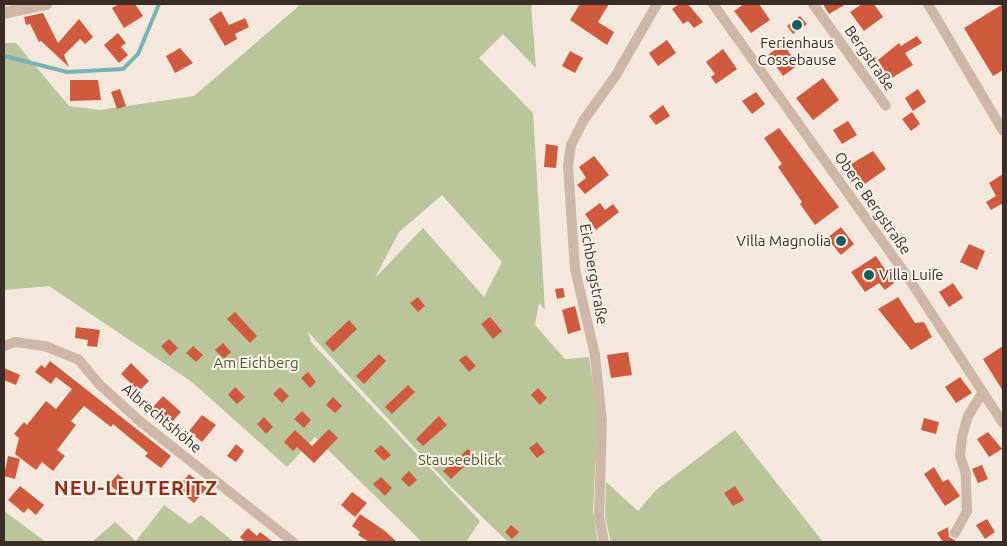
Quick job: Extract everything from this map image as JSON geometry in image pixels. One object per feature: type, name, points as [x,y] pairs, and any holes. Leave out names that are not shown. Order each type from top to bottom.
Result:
[{"type":"street","points":[[4,13],[46,4]]},
{"type":"street","name":"Eichbergstraße","points":[[604,542],[599,517],[602,421],[594,356],[575,269],[568,166],[572,144],[583,121],[616,75],[657,4]]},
{"type":"street","name":"Obere Bergstraße","points":[[713,4],[909,279],[1003,423]]},
{"type":"street","name":"Bergstraße","points":[[813,4],[886,106]]},
{"type":"street","points":[[928,4],[1003,131]]},
{"type":"street","name":"Albrechtshöhe","points":[[4,346],[15,342],[45,346],[78,360],[100,385],[141,422],[293,542]]},
{"type":"street","points":[[955,533],[967,511],[966,474],[960,456],[962,437],[968,416],[983,392]]},
{"type":"green space","points":[[301,4],[531,4],[536,68],[503,34],[479,58],[533,113],[545,310],[539,303],[535,325],[565,359],[589,357],[598,417],[593,511],[598,542],[508,542],[451,487],[308,332],[311,342],[480,521],[466,542],[422,542],[315,437],[287,467],[192,382],[49,286],[4,290],[4,43],[16,43],[69,106],[100,110],[194,96]],"holes":[[[442,195],[502,262],[484,297],[423,228],[375,278],[399,232]]]},
{"type":"green space","points":[[735,430],[823,542],[611,542],[605,517],[606,482],[638,511],[656,490]]},
{"type":"green space","points":[[164,505],[190,524],[201,515],[234,542],[92,542],[115,522],[136,541]]},
{"type":"green space","points":[[4,511],[46,542],[4,542]]},
{"type":"building","points":[[119,4],[135,4],[143,16],[124,28],[112,8]]},
{"type":"building","points":[[580,4],[609,4],[598,22],[614,32],[607,45],[570,20]]},
{"type":"building","points":[[679,4],[688,4],[703,22],[694,28],[688,21],[683,24],[672,9]]},
{"type":"building","points":[[744,4],[759,4],[770,20],[751,33],[734,11]]},
{"type":"building","points":[[823,4],[846,4],[829,14]]},
{"type":"building","points":[[862,4],[874,4],[883,17],[864,31],[850,12]]},
{"type":"building","points":[[1003,4],[1003,70],[993,76],[964,28]]},
{"type":"building","points":[[221,11],[229,25],[245,18],[249,27],[235,34],[237,39],[225,46],[209,19]]},
{"type":"building","points":[[43,13],[58,43],[79,19],[93,37],[85,44],[80,39],[64,55],[69,67],[41,41],[39,42],[30,24],[26,25],[24,17]]},
{"type":"building","name":"Ferienhaus Cossebause","points":[[800,16],[807,24],[793,34],[787,26]]},
{"type":"building","points":[[118,33],[126,43],[121,47],[128,55],[119,63],[104,45]]},
{"type":"building","points":[[917,36],[922,43],[905,53],[913,65],[890,79],[878,60],[899,43],[901,46]]},
{"type":"building","points":[[667,40],[676,53],[658,66],[649,53]]},
{"type":"building","points":[[783,44],[798,65],[783,76],[768,55]]},
{"type":"building","points":[[180,48],[193,63],[175,73],[166,56]]},
{"type":"building","points":[[723,49],[737,69],[716,84],[711,77],[715,74],[706,62]]},
{"type":"building","points":[[570,51],[583,58],[575,73],[562,66]]},
{"type":"building","points":[[823,78],[839,100],[813,120],[796,98]]},
{"type":"building","points":[[70,80],[98,80],[101,100],[70,101]]},
{"type":"building","points":[[120,89],[126,106],[117,109],[111,92]]},
{"type":"building","points":[[918,89],[926,102],[913,111],[905,98]]},
{"type":"building","points":[[756,92],[765,104],[752,114],[742,101]]},
{"type":"building","points":[[663,105],[670,116],[656,125],[649,116]]},
{"type":"building","points":[[912,112],[920,124],[911,131],[902,119]]},
{"type":"building","points":[[848,121],[857,135],[842,144],[833,130]]},
{"type":"building","points":[[779,128],[839,207],[815,225],[778,167],[782,164],[764,138]]},
{"type":"building","points":[[546,144],[558,146],[556,168],[544,167]]},
{"type":"building","points":[[873,151],[886,169],[862,186],[851,171],[854,169],[851,164]]},
{"type":"building","points":[[594,156],[609,175],[585,194],[577,185],[586,178],[579,167]]},
{"type":"building","points":[[1003,174],[1003,207],[1001,204],[991,210],[986,202],[996,196],[989,183]]},
{"type":"building","points":[[600,203],[605,210],[613,204],[619,212],[596,230],[585,214]]},
{"type":"building","name":"Villa Magnolia","points":[[841,227],[854,244],[841,255],[827,238]]},
{"type":"building","points":[[969,244],[985,251],[977,270],[960,262]]},
{"type":"building","name":"Villa Luiſe","points":[[876,256],[894,283],[885,290],[879,283],[865,292],[851,272]]},
{"type":"building","points":[[953,283],[963,298],[949,307],[939,292]]},
{"type":"building","points":[[563,288],[565,297],[557,299],[555,289]]},
{"type":"building","points":[[418,297],[425,306],[418,312],[410,303]]},
{"type":"building","points":[[898,297],[915,323],[924,322],[932,337],[911,350],[878,309]]},
{"type":"building","points":[[575,306],[581,330],[568,334],[562,310]]},
{"type":"building","points":[[235,312],[257,336],[250,343],[227,319]]},
{"type":"building","points":[[490,317],[502,331],[493,339],[481,324]]},
{"type":"building","points":[[349,320],[357,329],[333,352],[325,343]]},
{"type":"building","points":[[76,327],[100,330],[97,347],[87,346],[88,340],[75,338]]},
{"type":"building","points":[[169,339],[178,348],[170,356],[161,346]]},
{"type":"building","points":[[223,343],[231,352],[224,359],[215,350]]},
{"type":"building","points":[[193,346],[203,355],[196,362],[186,353]]},
{"type":"building","points":[[1003,346],[1003,391],[983,359]]},
{"type":"building","points":[[628,352],[632,375],[611,378],[607,355]]},
{"type":"building","points":[[379,354],[386,361],[364,384],[356,376]]},
{"type":"building","points":[[466,355],[476,366],[469,372],[459,360]]},
{"type":"building","points":[[50,361],[171,456],[161,468],[145,456],[148,453],[113,424],[111,427],[84,406],[71,421],[76,425],[57,450],[65,456],[53,471],[42,462],[36,470],[15,454],[19,438],[14,434],[24,422],[27,425],[46,401],[56,409],[72,389],[56,377],[51,384],[35,372],[41,365],[45,368]]},
{"type":"building","points":[[131,363],[149,381],[139,391],[121,374]]},
{"type":"building","points":[[4,368],[20,375],[16,385],[4,380]]},
{"type":"building","points":[[308,372],[316,382],[310,388],[301,378]]},
{"type":"building","points":[[960,377],[972,393],[956,403],[945,387]]},
{"type":"building","points":[[408,385],[415,392],[392,414],[385,407]]},
{"type":"building","points":[[235,387],[245,397],[237,404],[228,395]]},
{"type":"building","points":[[280,387],[289,396],[282,403],[273,394]]},
{"type":"building","points":[[538,388],[547,398],[540,405],[531,395]]},
{"type":"building","points":[[163,396],[181,412],[171,423],[153,407]]},
{"type":"building","points":[[333,397],[342,406],[335,413],[326,405]]},
{"type":"building","points":[[302,411],[311,420],[304,428],[294,419]]},
{"type":"building","points":[[202,415],[216,425],[202,442],[189,431]]},
{"type":"building","points":[[439,416],[447,425],[423,446],[416,439]]},
{"type":"building","points":[[264,417],[273,427],[266,434],[257,424]]},
{"type":"building","points":[[924,418],[939,422],[936,434],[921,430]]},
{"type":"building","points":[[329,429],[338,438],[314,463],[297,447],[293,451],[284,442],[295,430],[312,446]]},
{"type":"building","points":[[988,432],[1002,449],[989,457],[977,439]]},
{"type":"building","points":[[537,442],[545,452],[537,458],[529,448]]},
{"type":"building","points":[[236,444],[244,451],[236,462],[227,456]]},
{"type":"building","points":[[381,445],[391,455],[384,461],[374,451]]},
{"type":"building","points":[[468,449],[475,456],[451,479],[443,471]]},
{"type":"building","points":[[8,456],[20,459],[15,479],[4,476]]},
{"type":"building","points":[[982,465],[988,479],[978,483],[972,469]]},
{"type":"building","points":[[934,467],[943,482],[948,479],[960,496],[945,506],[924,474]]},
{"type":"building","points":[[409,471],[417,480],[409,487],[401,479]]},
{"type":"building","points":[[118,474],[126,481],[117,491],[109,484]]},
{"type":"building","points":[[189,474],[207,488],[194,503],[177,489]]},
{"type":"building","points":[[381,477],[392,488],[385,496],[373,484]]},
{"type":"building","points":[[20,486],[44,505],[36,515],[28,508],[24,513],[8,500]]},
{"type":"building","points":[[735,486],[744,500],[733,506],[724,493]]},
{"type":"building","points":[[352,492],[367,503],[355,517],[341,505]]},
{"type":"building","points":[[360,514],[385,531],[397,542],[369,542],[358,535],[360,532],[352,526]]},
{"type":"building","points":[[987,519],[995,532],[985,539],[976,525]]},
{"type":"building","points":[[511,525],[519,532],[512,539],[505,532]]},
{"type":"building","points":[[948,527],[949,537],[958,542],[943,542],[937,533]]},
{"type":"building","points":[[248,528],[257,536],[260,532],[273,542],[245,542],[240,537]]},
{"type":"waterway","points":[[4,56],[67,72],[123,69],[138,54],[159,4]]},
{"type":"place","name":"Ferienhaus Cossebause","points":[[797,25]]},
{"type":"place","name":"Villa Magnolia","points":[[841,241]]},
{"type":"place","name":"Villa Luiſe","points":[[869,275]]},
{"type":"district","name":"NEU-LEUTERITZ","points":[[136,487]]},
{"type":"park label","name":"Am Eichberg","points":[[256,363]]},
{"type":"park label","name":"Stauseeblick","points":[[460,460]]}]
